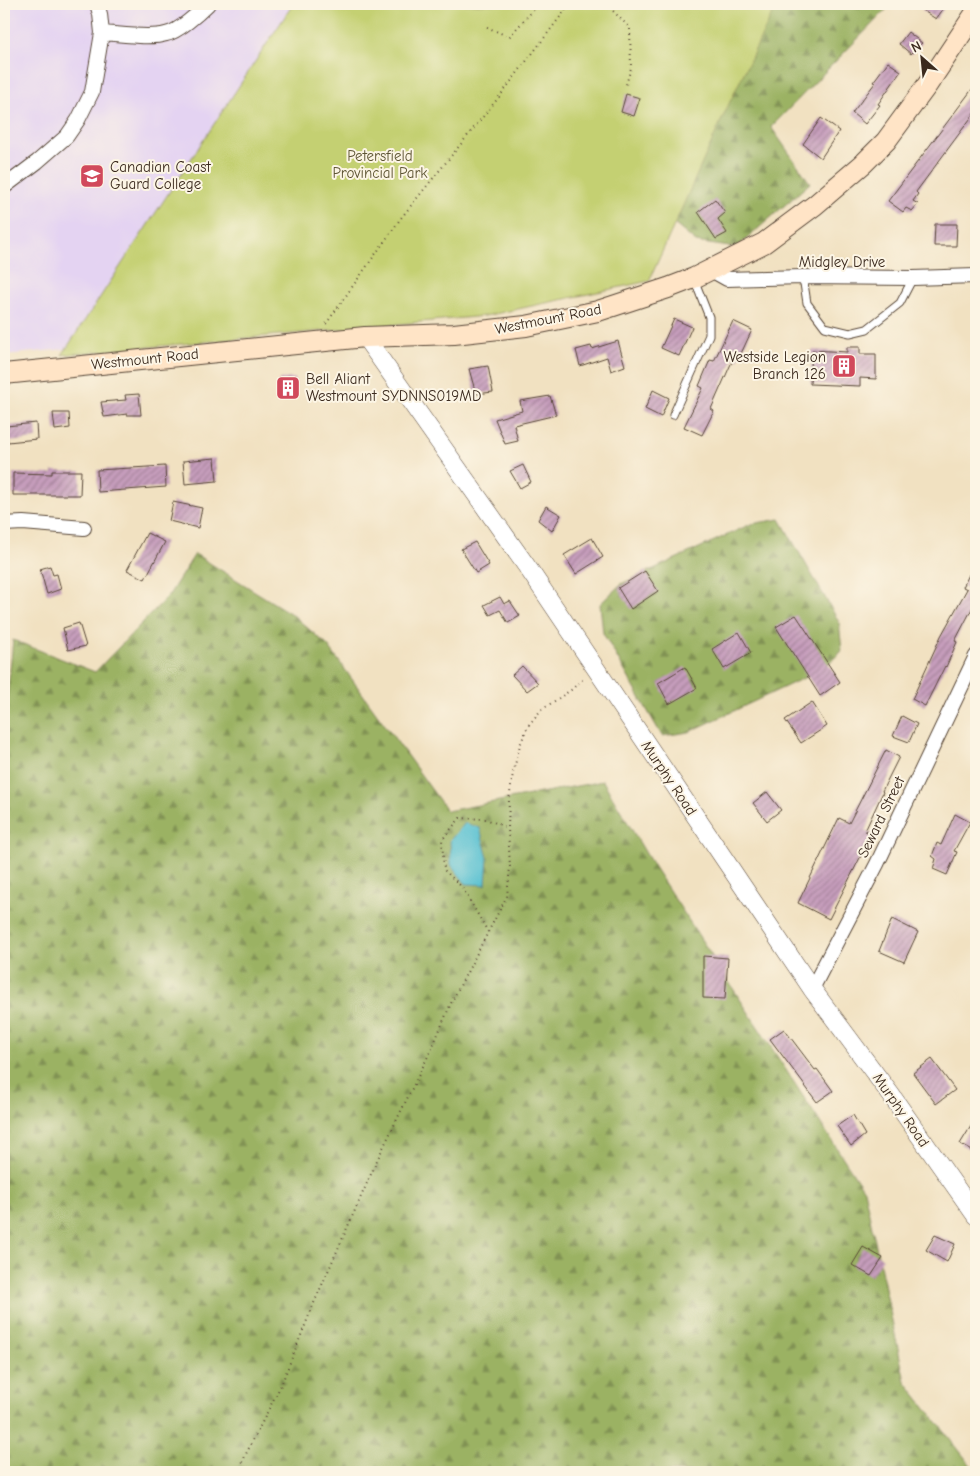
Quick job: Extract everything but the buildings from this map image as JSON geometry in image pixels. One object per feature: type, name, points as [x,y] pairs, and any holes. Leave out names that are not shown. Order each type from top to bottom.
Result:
[{"type":"main road","name":"Westmount Road","points":[[4,374],[365,336],[454,334],[526,326],[598,310],[668,288],[703,274],[764,243],[815,205],[863,164],[886,141],[976,12]]},
{"type":"street","points":[[7,185],[67,136],[78,120],[92,92],[102,33],[97,4]]},
{"type":"street","points":[[102,33],[167,34],[195,16],[208,4]]},
{"type":"street","name":"Midgley Drive","points":[[703,274],[727,279],[976,276]]},
{"type":"street","name":"Murphy Road","points":[[365,336],[530,571],[812,989],[891,1095],[976,1216]]},
{"type":"street","points":[[4,524],[23,523],[84,528]]},
{"type":"street","name":"Seward Street","points":[[812,989],[877,864],[976,656]]},
{"type":"lane","points":[[4,169],[7,185]]},
{"type":"lane","points":[[672,415],[709,335],[709,317],[703,274]]},
{"type":"lane","points":[[803,278],[807,303],[825,327],[850,333],[866,329],[900,303],[913,278]]},
{"type":"path","points":[[487,27],[509,37],[534,8],[544,4]]},
{"type":"path","points":[[313,342],[401,218],[570,4]]},
{"type":"path","points":[[606,4],[630,28],[631,68],[625,88]]},
{"type":"path","points":[[239,1472],[245,1456],[281,1385],[314,1303],[379,1156],[432,1048],[452,1001],[507,896],[510,867],[509,800],[520,745],[528,726],[541,710],[571,690],[594,668]]},
{"type":"path","points":[[488,932],[462,888],[444,870],[442,840],[460,818],[486,819],[508,828]]},
{"type":"shaded area","name":"Canadian Coast Guard College","points":[[4,4],[293,4],[66,349],[4,355]]},
{"type":"green space","name":"Petersfield Provincial Park","points":[[293,4],[777,4],[727,108],[649,281],[485,316],[62,355]]},
{"type":"green space","points":[[748,4],[890,4],[771,127],[810,183],[736,248],[696,242],[615,175]]},
{"type":"green space","points":[[780,519],[839,622],[842,651],[821,670],[689,732],[662,736],[603,633],[600,604],[621,584],[751,524]]},
{"type":"green space","points":[[195,554],[293,615],[328,646],[447,811],[603,781],[654,867],[864,1190],[905,1381],[976,1472],[4,1472],[4,730],[13,640],[95,672],[169,595]]},
{"type":"water","points":[[465,823],[480,828],[488,858],[486,885],[466,884],[451,865],[450,840]]},
{"type":"place","name":"Canadian Coast Guard College","points":[[92,176]]},
{"type":"place","name":"Westside Legion Branch 126","points":[[844,366]]},
{"type":"place","name":"Bell Aliant Westmount SYDNNS019MD","points":[[288,388]]}]
